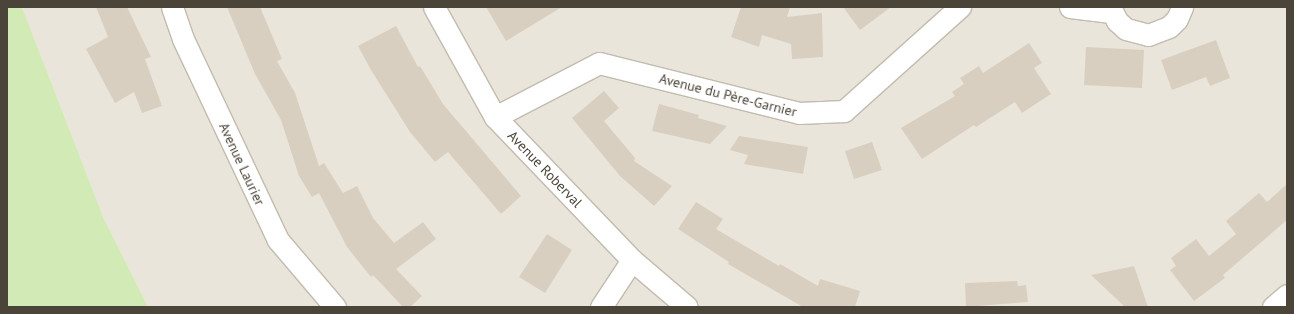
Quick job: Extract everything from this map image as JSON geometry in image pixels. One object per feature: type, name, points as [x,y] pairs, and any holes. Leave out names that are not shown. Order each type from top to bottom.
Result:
[{"type":"street","name":"Avenue Laurier","points":[[172,7],[183,39],[278,240],[335,307]]},
{"type":"street","name":"Avenue Roberval","points":[[434,7],[495,117],[632,260],[687,307]]},
{"type":"street","name":"Avenue du Père-Garnier","points":[[495,117],[599,63],[799,114],[844,111],[960,7]]},
{"type":"street","points":[[1070,7],[1111,9],[1126,29],[1148,34],[1169,27],[1177,19],[1182,7]]},
{"type":"street","points":[[601,307],[632,260]]},
{"type":"street","points":[[1273,307],[1287,295]]},
{"type":"shaded area","points":[[22,7],[1287,7],[1287,307],[148,307],[104,219]]},
{"type":"green space","points":[[7,7],[22,7],[104,219],[148,307],[7,307]]},
{"type":"building","points":[[96,7],[127,7],[151,57],[145,59],[162,106],[142,113],[134,92],[115,103],[86,49],[108,37]]},
{"type":"building","points":[[227,7],[260,7],[282,59],[277,61],[295,93],[319,166],[324,163],[343,193],[357,186],[373,218],[394,243],[423,222],[436,239],[396,269],[422,296],[410,307],[403,307],[373,275],[371,277],[347,247],[319,193],[312,197],[299,176],[281,120],[255,74]]},
{"type":"building","points":[[486,7],[562,7],[506,41]]},
{"type":"building","points":[[741,7],[790,7],[787,17],[822,13],[823,57],[792,59],[791,44],[762,35],[759,47],[731,37]]},
{"type":"building","points":[[843,7],[891,7],[860,30]]},
{"type":"building","points":[[396,26],[418,67],[420,66],[443,104],[521,196],[501,214],[448,152],[435,162],[410,132],[371,70],[358,46]]},
{"type":"building","points":[[1216,40],[1230,78],[1210,86],[1206,77],[1172,90],[1161,60]]},
{"type":"building","points":[[1029,43],[1042,63],[1034,68],[1051,94],[1022,113],[1015,102],[976,127],[974,125],[922,159],[901,128],[955,96],[952,92],[964,84],[960,78],[979,66],[983,73]]},
{"type":"building","points":[[1086,47],[1144,50],[1142,88],[1084,85]]},
{"type":"building","points":[[604,91],[619,108],[604,121],[635,158],[634,161],[672,186],[654,206],[620,176],[572,118]]},
{"type":"building","points":[[659,104],[699,115],[698,118],[727,126],[710,144],[652,131]]},
{"type":"building","points":[[739,136],[808,147],[803,174],[744,164],[748,155],[730,150]]},
{"type":"building","points":[[872,142],[882,170],[854,179],[845,151]]},
{"type":"building","points":[[1287,184],[1287,220],[1223,275],[1225,278],[1194,301],[1170,270],[1176,266],[1171,258],[1196,239],[1209,256],[1236,234],[1226,221],[1259,193],[1267,202]]},
{"type":"building","points":[[696,202],[723,219],[716,229],[779,266],[780,264],[818,286],[820,279],[860,291],[855,307],[803,307],[728,264],[729,262],[678,229]]},
{"type":"building","points":[[547,234],[572,250],[545,293],[519,277]]},
{"type":"building","points":[[1134,266],[1148,307],[1125,307],[1091,275]]},
{"type":"building","points":[[1017,281],[1018,286],[1026,285],[1028,302],[966,307],[965,283]]}]
